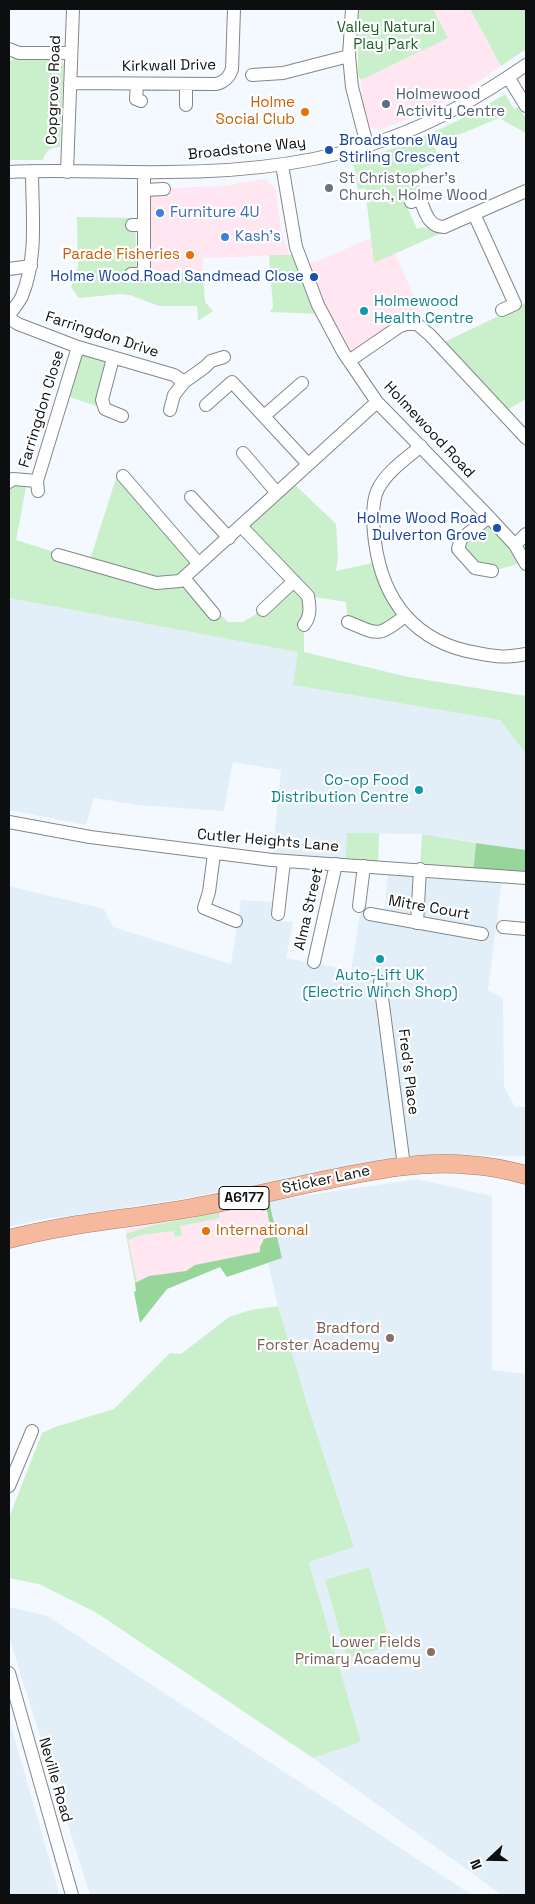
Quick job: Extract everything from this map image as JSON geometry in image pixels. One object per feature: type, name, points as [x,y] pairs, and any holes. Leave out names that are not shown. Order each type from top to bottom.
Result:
[{"type":"highway","name":"Sticker Lane","points":[[9,1239],[42,1230],[186,1208],[377,1169],[404,1166],[470,1164],[526,1174]]},
{"type":"street","name":"Copgrove Road","points":[[67,172],[73,9]]},
{"type":"street","name":"Kirkwall Drive","points":[[70,83],[220,83],[229,76],[232,69],[234,9]]},
{"type":"street","points":[[352,9],[349,56],[354,99],[368,145]]},
{"type":"street","points":[[9,49],[19,53],[71,53]]},
{"type":"street","points":[[252,75],[283,73],[349,56]]},
{"type":"street","name":"Broadstone Way","points":[[9,172],[205,171],[282,165],[332,155],[390,138],[423,125],[526,65]]},
{"type":"street","points":[[508,77],[526,106]]},
{"type":"street","points":[[137,84],[136,99],[141,100]]},
{"type":"street","points":[[186,84],[186,106]]},
{"type":"street","name":"Holmewood Road","points":[[282,165],[296,247],[318,305],[332,335],[377,402],[490,517],[515,545],[526,564]]},
{"type":"street","points":[[9,316],[21,297],[31,266],[33,239],[32,171]]},
{"type":"street","points":[[131,274],[144,274],[138,225],[144,190],[144,172]]},
{"type":"street","points":[[144,190],[164,189]]},
{"type":"street","points":[[411,202],[420,199],[430,221],[434,226],[441,227],[526,191]]},
{"type":"street","points":[[474,214],[515,304],[502,310]]},
{"type":"street","points":[[9,269],[31,266]]},
{"type":"street","name":"Farringdon Drive","points":[[9,316],[18,324],[113,358],[174,375],[184,382]]},
{"type":"street","points":[[350,361],[400,326],[417,324],[440,344],[526,438]]},
{"type":"street","name":"Farringdon Close","points":[[9,482],[13,479],[34,483],[78,346]]},
{"type":"street","points":[[170,410],[174,395],[184,382],[211,361],[224,357]]},
{"type":"street","points":[[113,358],[102,400],[105,409],[122,416]]},
{"type":"street","points":[[206,405],[232,382],[308,464]]},
{"type":"street","points":[[264,416],[302,383]]},
{"type":"street","points":[[58,554],[156,583],[180,581],[377,402]]},
{"type":"street","points":[[421,446],[389,474],[378,490],[372,523],[378,562],[387,586],[405,616],[428,637],[462,650],[505,658],[526,654]]},
{"type":"street","points":[[243,453],[278,493]]},
{"type":"street","points":[[123,476],[199,564]]},
{"type":"street","points":[[191,497],[229,538]]},
{"type":"street","points":[[490,517],[461,539],[458,550],[475,568],[492,571]]},
{"type":"street","points":[[241,526],[308,596],[310,604],[309,618],[304,625]]},
{"type":"street","points":[[515,545],[526,534]]},
{"type":"street","points":[[184,578],[214,614]]},
{"type":"street","points":[[263,610],[294,581]]},
{"type":"street","points":[[348,622],[374,633],[388,629],[405,616]]},
{"type":"street","name":"Cutler Heights Lane","points":[[9,822],[90,837],[214,854],[284,861],[420,869],[526,878]]},
{"type":"street","points":[[214,854],[209,892],[204,908],[236,921]]},
{"type":"street","points":[[278,914],[284,861]]},
{"type":"street","name":"Alma Street","points":[[314,962],[336,864]]},
{"type":"street","points":[[359,906],[364,866]]},
{"type":"street","points":[[417,923],[420,869]]},
{"type":"street","name":"Mitre Court","points":[[370,914],[482,934]]},
{"type":"street","points":[[503,927],[526,929]]},
{"type":"street","name":"Fred's Place","points":[[380,982],[404,1166]]},
{"type":"street","points":[[9,1486],[32,1432]]},
{"type":"street","name":"Neville Road","points":[[9,1673],[72,1895]]},
{"type":"shaded area","points":[[433,9],[470,9],[501,66],[461,93],[413,117],[379,130],[370,127],[361,99],[361,80],[448,38]]},
{"type":"shaded area","points":[[261,179],[267,180],[276,190],[281,230],[289,255],[203,258],[203,273],[156,273],[155,270],[150,270],[147,184],[169,186],[172,188],[226,186]]},
{"type":"shaded area","points":[[371,238],[374,262],[395,253],[430,335],[406,324],[349,361],[302,265],[320,260]]},
{"type":"shaded area","points":[[9,598],[299,652],[294,685],[500,720],[526,754],[526,850],[422,834],[347,833],[345,864],[272,860],[281,770],[233,762],[224,811],[137,805],[94,798],[86,825],[9,810]]},
{"type":"shaded area","points":[[388,874],[502,881],[488,990],[503,998],[504,1086],[515,1107],[526,1107],[526,1156],[406,1155],[177,1200],[39,1220],[9,1227],[9,886],[104,909],[113,927],[231,964],[241,900],[275,902],[273,921],[293,922],[286,958],[351,970],[361,908],[384,912]]},
{"type":"shaded area","points":[[417,1179],[492,1196],[492,1370],[526,1374],[526,1895],[502,1895],[313,1758],[361,1742],[309,1561],[354,1547],[309,1410],[278,1306],[268,1263],[282,1257],[269,1201]]},
{"type":"shaded area","points":[[269,1201],[282,1258],[227,1277],[220,1267],[167,1289],[142,1321],[125,1230],[150,1222]]},
{"type":"shaded area","points":[[9,1607],[47,1616],[472,1895],[90,1895],[9,1637]]},
{"type":"shaded area","points":[[9,1719],[58,1890],[60,1895],[9,1895]]},
{"type":"green space","name":"Valley Natural Play Park","points":[[358,9],[433,9],[448,38],[361,80],[358,75]]},
{"type":"green space","name":"Valley Natural Play Park","points":[[470,9],[526,9],[526,49],[501,66]]},
{"type":"green space","points":[[13,58],[59,60],[64,64],[60,147],[49,150],[43,160],[9,160],[9,59],[12,61]]},
{"type":"green space","points":[[505,94],[514,109],[518,107],[526,118],[526,133],[499,118],[434,145],[440,161],[414,172],[421,189],[410,194],[404,200],[417,229],[423,227],[439,234],[374,263],[365,188],[358,190],[353,162],[431,133]]},
{"type":"green space","points":[[77,217],[135,218],[137,274],[203,273],[205,302],[213,311],[198,321],[197,306],[159,306],[130,295],[120,294],[79,298],[71,287],[78,266]]},
{"type":"green space","points":[[269,255],[298,255],[322,314],[270,312],[273,307]]},
{"type":"green space","points":[[526,303],[526,399],[503,412],[440,344]]},
{"type":"green space","points":[[78,347],[113,358],[105,409],[64,395]]},
{"type":"green space","points":[[117,475],[199,564],[184,578],[228,622],[243,622],[263,610],[294,581],[241,526],[291,481],[336,524],[338,558],[336,571],[377,562],[405,616],[388,629],[348,622],[346,602],[308,596],[304,625],[304,652],[408,677],[526,696],[526,754],[500,720],[293,685],[298,652],[9,598],[9,476],[28,477],[16,540],[89,563]]},
{"type":"green space","points":[[489,517],[525,562],[492,571],[458,549]]},
{"type":"green space","points":[[347,833],[379,833],[378,866],[345,864]]},
{"type":"green space","points":[[422,834],[476,843],[473,873],[420,869]]},
{"type":"green space","points":[[476,843],[526,850],[526,878],[473,873]]},
{"type":"green space","points":[[269,1201],[282,1258],[227,1277],[220,1267],[167,1289],[140,1323],[134,1292],[136,1291],[135,1283],[149,1276],[186,1271],[195,1265],[260,1252],[264,1239],[272,1237],[267,1210],[262,1211],[260,1209],[262,1204]]},
{"type":"green space","points":[[219,1213],[220,1218],[180,1226],[182,1235],[175,1237],[173,1231],[141,1235],[128,1240],[137,1283],[135,1283],[126,1234],[154,1225]]},
{"type":"green space","points":[[278,1306],[309,1410],[354,1547],[309,1562],[361,1742],[313,1758],[97,1613],[39,1584],[9,1578],[9,1518],[42,1433],[55,1427],[114,1409],[170,1353],[181,1354],[229,1317],[251,1310]]},
{"type":"green space","points":[[369,1567],[391,1646],[347,1658],[325,1580]]},
{"type":"place","name":"Holmewood Activity Centre","points":[[386,104]]},
{"type":"place","name":"Holme Social Club","points":[[305,112]]},
{"type":"place","name":"Broadstone Way Stirling Crescent","points":[[329,150]]},
{"type":"place","name":"St Christopher's Church, Holme Wood","points":[[329,188]]},
{"type":"place","name":"Furniture 4U","points":[[160,213]]},
{"type":"place","name":"Kash's","points":[[225,237]]},
{"type":"place","name":"Parade Fisheries","points":[[190,255]]},
{"type":"place","name":"Holme Wood Road Sandmead Close","points":[[314,277]]},
{"type":"place","name":"Holmewood Health Centre","points":[[364,311]]},
{"type":"place","name":"Holme Wood Road Dulverton Grove","points":[[497,528]]},
{"type":"place","name":"Co-op Food Distribution Centre","points":[[419,790]]},
{"type":"place","name":"Auto-Lift UK (Electric Winch Shop)","points":[[380,959]]},
{"type":"place","name":"International","points":[[206,1231]]},
{"type":"place","name":"Bradford Forster Academy","points":[[390,1338]]},
{"type":"place","name":"Lower Fields Primary Academy","points":[[431,1652]]}]
